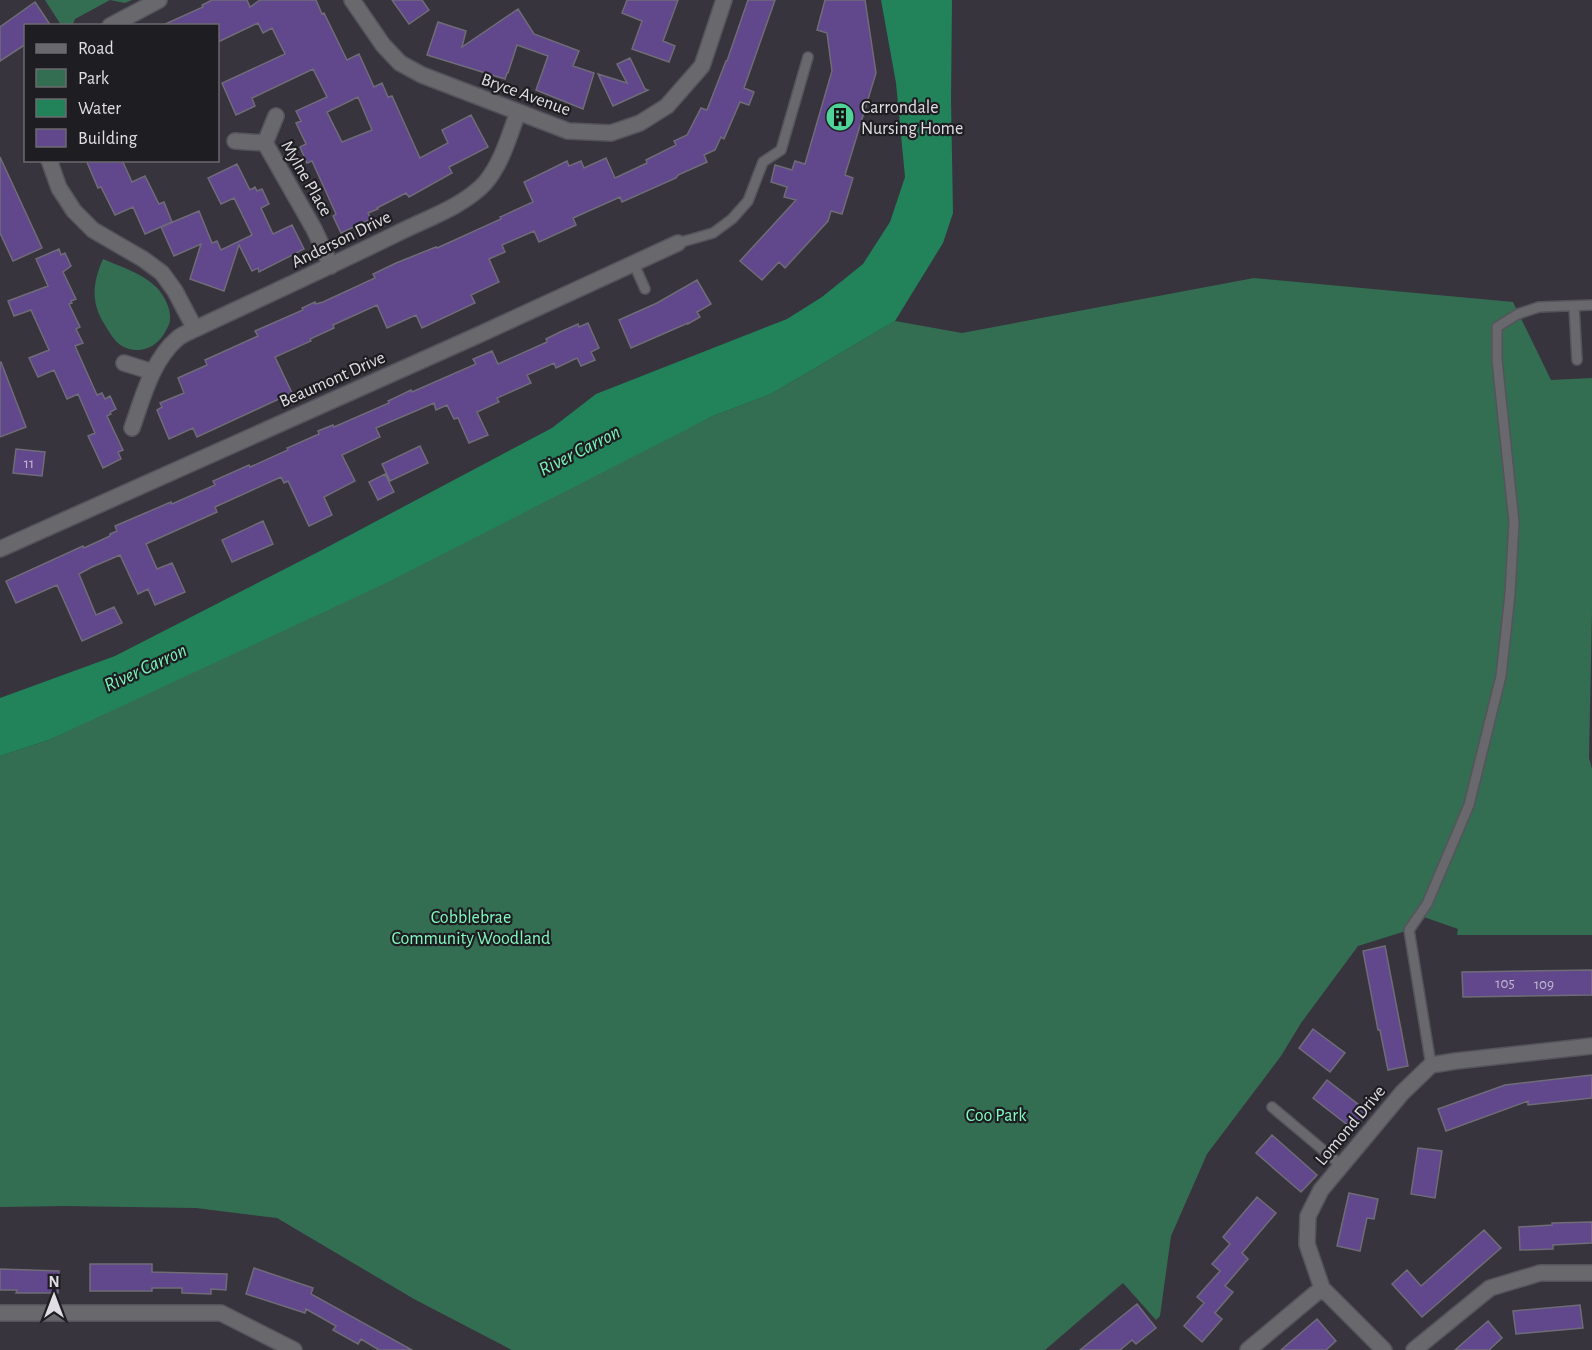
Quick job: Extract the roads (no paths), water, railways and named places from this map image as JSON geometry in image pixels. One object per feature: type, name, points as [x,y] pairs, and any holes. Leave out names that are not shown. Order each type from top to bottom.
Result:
[{"type":"street","points":[[114,24],[159,0]]},
{"type":"street","name":"Bryce Avenue","points":[[352,0],[383,45],[400,63],[422,75],[568,131],[611,133],[640,123],[667,106],[702,66],[724,0]]},
{"type":"street","name":"Anderson Drive","points":[[132,428],[159,359],[178,338],[331,266],[471,195],[485,182],[499,162],[518,112]]},
{"type":"street","name":"Mylne Place","points":[[265,143],[276,116]]},
{"type":"street","name":"Mylne Place","points":[[235,141],[265,143]]},
{"type":"street","name":"Mylne Place","points":[[265,143],[314,229],[331,266]]},
{"type":"street","points":[[50,162],[59,188],[74,212],[93,230],[143,259],[162,273],[175,291],[195,329]]},
{"type":"street","name":"Beaumont Drive","points":[[0,549],[678,243]]},
{"type":"street","points":[[124,363],[153,372]]},
{"type":"street","points":[[1431,1065],[1592,1046]]},
{"type":"street","name":"Lomond Drive","points":[[1384,1350],[1322,1288],[1307,1244],[1308,1216],[1321,1190],[1341,1165],[1402,1093],[1431,1065]]},
{"type":"street","points":[[1414,1350],[1490,1288],[1540,1273],[1592,1273]]},
{"type":"street","points":[[1248,1350],[1322,1288]]},
{"type":"street","points":[[0,1313],[221,1313],[294,1350]]},
{"type":"lane","points":[[678,243],[713,233],[732,219],[748,201],[763,162],[782,150],[808,57]]},
{"type":"lane","points":[[634,264],[645,289]]},
{"type":"lane","points":[[1431,1065],[1409,930],[1427,904],[1469,805],[1501,676],[1510,594],[1514,522],[1497,360],[1497,327],[1518,314],[1539,307],[1592,305]]},
{"type":"lane","points":[[1574,306],[1577,360]]},
{"type":"lane","points":[[1272,1107],[1341,1165]]},
{"type":"water","name":"River Carron","points":[[881,0],[952,0],[953,213],[943,243],[895,321],[771,394],[713,416],[386,583],[49,740],[0,756],[0,698],[115,656],[552,428],[596,394],[787,319],[822,297],[863,264],[890,222],[905,177],[896,83]]},
{"type":"place","name":"Carrondale Nursing Home","points":[[840,117]]},
{"type":"park label","name":"Cobblebrae Community Woodland","points":[[471,927]]},
{"type":"park label","name":"Coo Park","points":[[996,1115]]}]
